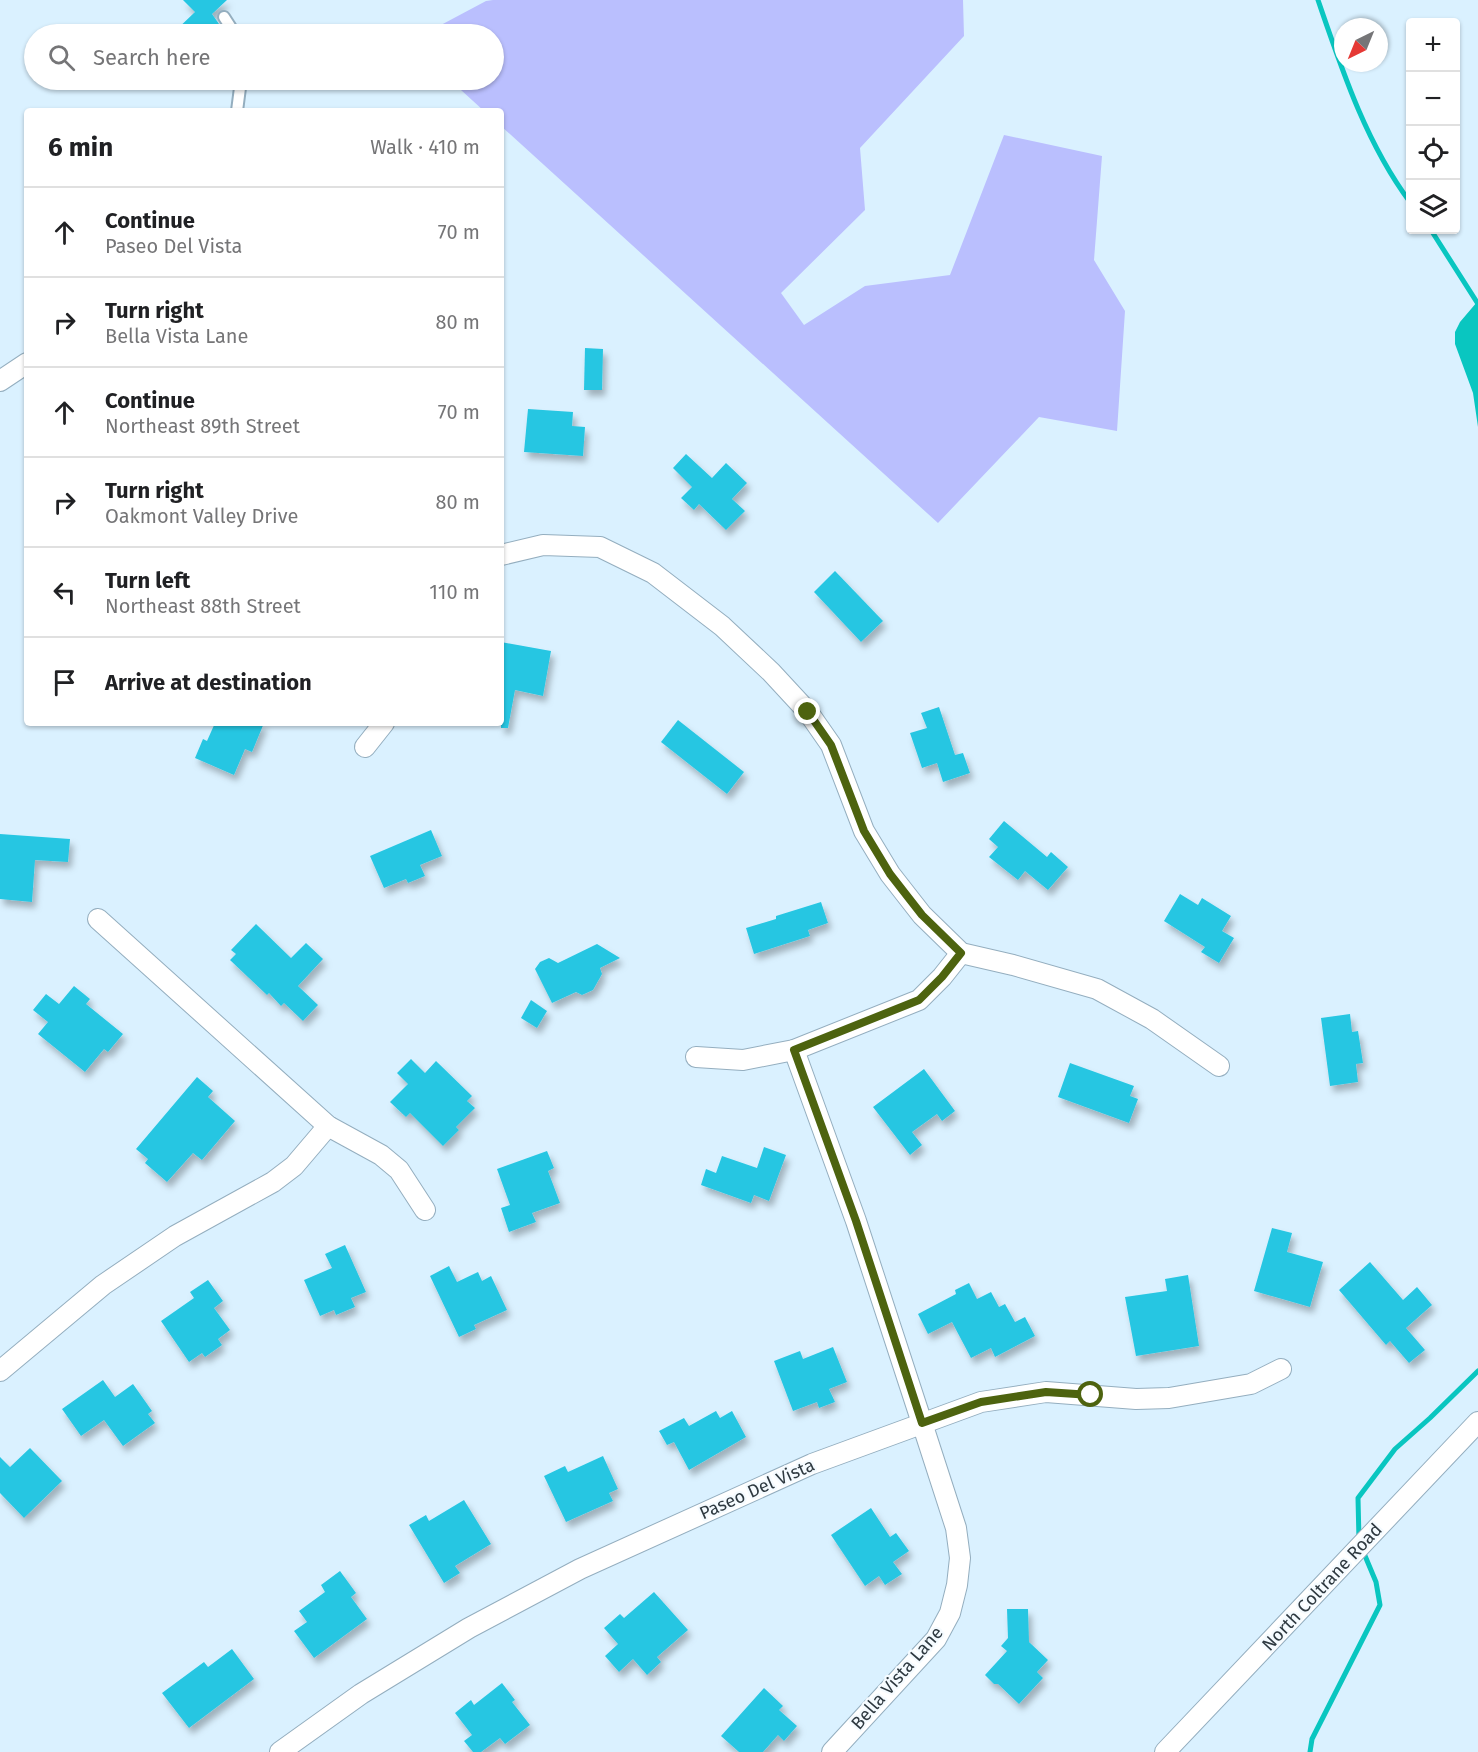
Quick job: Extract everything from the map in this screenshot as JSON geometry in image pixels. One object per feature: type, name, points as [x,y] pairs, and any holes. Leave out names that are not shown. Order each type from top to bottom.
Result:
[{"type":"street","points":[[0,381],[24,365]]},
{"type":"street","points":[[504,554],[543,545],[600,547],[653,573],[722,626],[771,672],[808,712],[831,745],[864,831],[890,874],[922,915],[961,953],[1097,989],[1152,1019],[1219,1066]]},
{"type":"street","points":[[365,747],[382,726]]},
{"type":"street","points":[[98,919],[328,1126],[381,1155],[399,1170],[426,1210]]},
{"type":"street","points":[[696,1057],[743,1059],[794,1050],[919,1000],[942,977],[961,953]]},
{"type":"street","name":"Bella Vista Lane","points":[[794,1050],[856,1221],[956,1528],[960,1558],[957,1585],[950,1613],[936,1639],[832,1752]]},
{"type":"street","points":[[0,1371],[111,1279],[175,1236],[273,1182],[294,1166],[328,1126]]},
{"type":"street","name":"Paseo Del Vista","points":[[280,1752],[361,1694],[469,1628],[579,1569],[812,1464],[981,1402],[1046,1392],[1136,1399],[1169,1398],[1251,1384],[1281,1369]]},
{"type":"street","name":"North Coltrane Road","points":[[1165,1752],[1478,1422]]},
{"type":"lane","points":[[224,17],[229,24]]},
{"type":"lane","points":[[237,108],[240,90]]},
{"type":"shaded area","points":[[963,0],[964,36],[860,148],[865,210],[781,293],[804,325],[865,286],[950,275],[1004,135],[1102,156],[1094,260],[1125,311],[1117,431],[1039,417],[938,523],[504,129],[504,108],[481,108],[461,90],[504,90],[504,24],[443,24],[486,1]]},
{"type":"shaded area","points":[[1477,302],[1478,427],[1473,393],[1455,344],[1455,332],[1460,322]]},
{"type":"building","points":[[183,0],[227,0],[212,14],[219,24],[182,24],[195,12]]},
{"type":"building","points":[[585,348],[603,349],[602,390],[584,390]]},
{"type":"building","points":[[528,409],[573,412],[572,426],[585,427],[583,456],[524,452]]},
{"type":"building","points":[[686,454],[712,478],[726,463],[747,483],[732,499],[745,511],[726,530],[699,504],[694,510],[681,498],[692,487],[673,468]]},
{"type":"building","points":[[835,571],[883,621],[861,642],[814,592]]},
{"type":"building","points":[[504,643],[551,651],[543,696],[515,690],[508,728],[501,728],[504,726]]},
{"type":"building","points":[[939,707],[955,755],[963,753],[970,773],[943,782],[937,763],[922,768],[910,733],[927,728],[921,713]]},
{"type":"building","points":[[678,720],[744,772],[727,794],[661,742]]},
{"type":"building","points":[[214,726],[263,726],[252,752],[245,749],[234,775],[195,758],[203,739],[207,741]]},
{"type":"building","points":[[1004,821],[1047,857],[1051,852],[1068,867],[1048,890],[1025,871],[1018,880],[989,857],[998,847],[989,839]]},
{"type":"building","points":[[431,830],[442,856],[420,865],[425,876],[408,883],[406,879],[384,888],[370,856]]},
{"type":"building","points":[[0,834],[70,839],[68,862],[35,860],[32,902],[0,899]]},
{"type":"building","points":[[1180,894],[1198,905],[1202,898],[1231,916],[1222,931],[1234,938],[1219,963],[1201,952],[1205,947],[1164,921]]},
{"type":"building","points":[[821,902],[828,923],[808,930],[810,936],[754,954],[746,928]]},
{"type":"building","points":[[256,924],[291,958],[306,943],[323,959],[298,986],[318,1005],[303,1021],[284,1003],[281,1006],[269,993],[267,995],[230,960],[236,954],[231,950]]},
{"type":"building","points":[[597,944],[620,958],[600,968],[602,974],[593,990],[582,995],[576,992],[552,1003],[535,969],[540,962],[549,958],[558,963]]},
{"type":"building","points":[[74,986],[90,999],[86,1004],[123,1034],[108,1052],[104,1049],[85,1072],[38,1034],[48,1022],[33,1010],[46,994],[59,1004]]},
{"type":"building","points":[[531,1000],[547,1011],[537,1028],[521,1018]]},
{"type":"building","points":[[1350,1014],[1352,1032],[1358,1031],[1363,1063],[1356,1064],[1358,1082],[1330,1086],[1321,1018]]},
{"type":"building","points":[[411,1059],[425,1073],[436,1061],[472,1096],[467,1101],[475,1108],[456,1127],[459,1130],[443,1146],[410,1113],[406,1117],[390,1102],[408,1084],[397,1073]]},
{"type":"building","points":[[1070,1063],[1134,1086],[1130,1096],[1138,1099],[1129,1123],[1058,1097]]},
{"type":"building","points":[[924,1069],[955,1111],[942,1121],[937,1114],[912,1132],[922,1145],[910,1155],[873,1107]]},
{"type":"building","points":[[197,1077],[213,1091],[208,1097],[235,1121],[202,1160],[193,1153],[167,1182],[145,1163],[148,1159],[136,1149]]},
{"type":"building","points":[[764,1147],[786,1155],[769,1201],[754,1195],[751,1203],[701,1185],[706,1169],[716,1173],[722,1156],[757,1168]]},
{"type":"building","points":[[547,1151],[554,1168],[548,1171],[560,1203],[532,1213],[536,1222],[509,1232],[501,1208],[510,1205],[497,1169]]},
{"type":"building","points":[[1272,1228],[1292,1233],[1287,1252],[1323,1262],[1310,1307],[1254,1291]]},
{"type":"building","points":[[345,1245],[366,1292],[351,1298],[355,1307],[336,1315],[334,1310],[320,1316],[304,1280],[332,1268],[325,1254]]},
{"type":"building","points":[[1370,1262],[1403,1300],[1417,1287],[1432,1305],[1406,1328],[1425,1350],[1409,1363],[1390,1341],[1386,1345],[1339,1290]]},
{"type":"building","points":[[449,1266],[457,1282],[478,1272],[482,1281],[491,1276],[507,1310],[474,1325],[476,1329],[459,1337],[430,1276]]},
{"type":"building","points":[[1188,1275],[1199,1346],[1136,1356],[1125,1297],[1167,1291],[1165,1279]]},
{"type":"building","points":[[208,1280],[223,1301],[214,1308],[230,1330],[218,1339],[222,1345],[205,1357],[202,1353],[189,1362],[161,1321],[194,1298],[190,1292]]},
{"type":"building","points":[[969,1283],[977,1299],[991,1292],[999,1307],[1005,1304],[1015,1322],[1025,1317],[1035,1336],[995,1357],[991,1348],[971,1358],[952,1322],[928,1334],[918,1314],[956,1294],[955,1290]]},
{"type":"building","points":[[833,1347],[847,1382],[829,1389],[835,1402],[819,1408],[817,1402],[793,1411],[774,1361],[800,1351],[803,1359]]},
{"type":"building","points":[[103,1380],[115,1397],[133,1384],[152,1411],[148,1414],[155,1423],[123,1446],[104,1420],[81,1436],[62,1409]]},
{"type":"building","points":[[716,1411],[720,1418],[732,1411],[746,1437],[689,1470],[674,1442],[667,1445],[659,1431],[684,1418],[689,1426]]},
{"type":"building","points":[[30,1448],[62,1481],[24,1518],[0,1493],[0,1457],[10,1467]]},
{"type":"building","points":[[603,1456],[618,1489],[609,1493],[613,1501],[566,1522],[544,1476],[565,1466],[568,1472]]},
{"type":"building","points":[[464,1500],[491,1544],[455,1566],[460,1573],[444,1583],[409,1525],[426,1515],[429,1521]]},
{"type":"building","points":[[871,1508],[890,1537],[896,1533],[909,1551],[893,1562],[902,1574],[885,1585],[879,1576],[865,1586],[831,1535]]},
{"type":"building","points":[[340,1571],[356,1593],[351,1597],[367,1619],[314,1658],[294,1631],[307,1622],[299,1611],[325,1592],[321,1585]]},
{"type":"building","points":[[654,1592],[688,1630],[657,1657],[661,1662],[647,1675],[633,1659],[619,1672],[605,1656],[618,1644],[604,1628],[620,1614],[624,1618]]},
{"type":"building","points":[[1007,1609],[1028,1609],[1029,1642],[1048,1660],[1037,1672],[1043,1678],[1019,1704],[985,1675],[1007,1651],[1001,1646],[1008,1638]]},
{"type":"building","points":[[232,1649],[254,1679],[189,1728],[162,1693],[204,1662],[208,1667]]},
{"type":"building","points":[[502,1683],[515,1700],[512,1702],[530,1725],[505,1744],[500,1738],[481,1752],[473,1752],[464,1741],[472,1735],[455,1713],[471,1700],[474,1705]]},
{"type":"building","points":[[764,1688],[783,1706],[779,1710],[797,1726],[784,1741],[778,1735],[763,1752],[739,1752],[721,1736]]},
{"type":"waterway","points":[[1318,0],[1356,105],[1380,155],[1406,196]]},
{"type":"waterway","points":[[1434,234],[1478,304]]},
{"type":"waterway","points":[[1359,1540],[1358,1498],[1395,1449],[1478,1371]]},
{"type":"waterway","points":[[1310,1752],[1312,1739],[1380,1605],[1376,1582],[1363,1551]]},
{"type":"route","points":[[808,712],[831,745],[864,831],[890,874],[922,915],[961,953],[942,977],[919,1000],[794,1050],[856,1221],[922,1423],[981,1402],[1046,1392],[1091,1395]]}]
